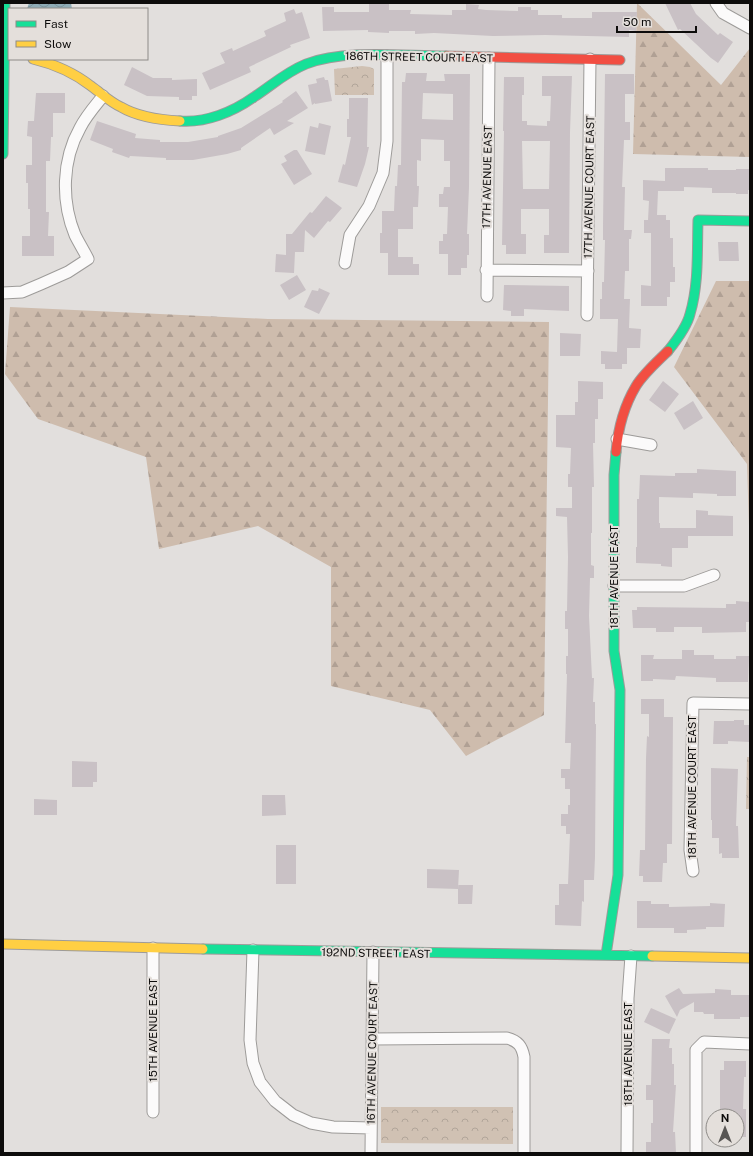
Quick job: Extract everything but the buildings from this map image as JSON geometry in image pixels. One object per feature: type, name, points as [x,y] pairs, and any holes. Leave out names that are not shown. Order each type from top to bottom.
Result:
[{"type":"street","points":[[3,154],[7,56],[5,3]]},
{"type":"street","points":[[716,3],[723,13],[750,28]]},
{"type":"street","name":"186TH STREET COURT EAST","points":[[38,60],[68,70],[84,80],[103,96],[128,111],[173,121],[198,120],[228,112],[253,98],[295,69],[317,60],[333,56],[371,55],[620,60]]},
{"type":"street","points":[[345,263],[350,236],[369,206],[383,173],[387,141],[387,56]]},
{"type":"street","name":"17TH AVENUE EAST","points":[[486,296],[489,58]]},
{"type":"street","name":"17TH AVENUE COURT EAST","points":[[587,315],[590,60]]},
{"type":"street","points":[[3,293],[22,292],[68,272],[88,259],[70,222],[66,203],[65,176],[70,151],[80,127],[103,96]]},
{"type":"street","name":"18TH AVENUE EAST","points":[[606,956],[616,898],[618,875],[620,690],[614,651],[614,475],[617,439],[625,407],[637,385],[676,342],[690,316],[696,288],[698,220],[750,221]]},
{"type":"street","points":[[486,270],[588,271]]},
{"type":"street","points":[[617,439],[652,445]]},
{"type":"street","points":[[614,586],[684,586],[714,575]]},
{"type":"street","name":"18TH AVENUE COURT EAST","points":[[693,872],[690,850],[692,703],[750,704]]},
{"type":"street","name":"192ND STREET EAST","points":[[3,944],[252,950],[750,958]]},
{"type":"street","name":"15TH AVENUE EAST","points":[[152,948],[153,1112]]},
{"type":"street","points":[[252,950],[250,1040],[253,1063],[260,1082],[275,1101],[293,1115],[311,1123],[333,1127],[371,1128]]},
{"type":"street","name":"16TH AVENUE COURT EAST","points":[[371,1153],[373,952]]},
{"type":"street","name":"18TH AVENUE EAST","points":[[627,1153],[628,998],[631,956]]},
{"type":"street","points":[[372,1039],[507,1038],[516,1041],[520,1045],[524,1057],[524,1153]]},
{"type":"street","points":[[696,1153],[696,1050],[704,1042],[750,1044]]},
{"type":"green space","points":[[637,3],[721,85],[750,48],[750,157],[633,154]]},
{"type":"green space","points":[[362,66],[374,69],[374,95],[335,95],[334,69]]},
{"type":"green space","points":[[716,281],[750,281],[750,557],[747,464],[674,367]]},
{"type":"green space","points":[[10,307],[268,319],[549,322],[544,715],[466,756],[430,710],[331,686],[331,567],[258,526],[159,549],[146,457],[38,419],[5,374]]},
{"type":"green space","points":[[747,757],[750,757],[750,809],[746,809]]},
{"type":"green space","points":[[381,1107],[513,1107],[513,1144],[381,1143]]},
{"type":"water","points":[[29,3],[71,3],[72,8],[27,8]]},
{"type":"traffic: fast","points":[[3,154],[5,3]]},
{"type":"traffic: fast","points":[[180,121],[200,120],[228,112],[246,102],[292,71],[321,59],[338,56],[374,54],[446,56]]},
{"type":"traffic: fast","points":[[668,351],[684,329],[689,319],[693,303],[697,267],[698,220],[750,221]]},
{"type":"traffic: fast","points":[[606,955],[618,875],[620,690],[614,651],[614,475],[616,452]]},
{"type":"traffic: fast","points":[[203,949],[652,956]]},
{"type":"traffic: slow","points":[[37,60],[56,66],[70,73],[84,81],[113,103],[135,113],[165,120],[180,121]]},
{"type":"traffic: slow","points":[[3,944],[203,949]]},
{"type":"traffic: slow","points":[[652,956],[750,958]]},
{"type":"traffic: jam","points":[[446,56],[620,60]]},
{"type":"traffic: jam","points":[[616,452],[622,418],[636,386],[668,351]]}]
